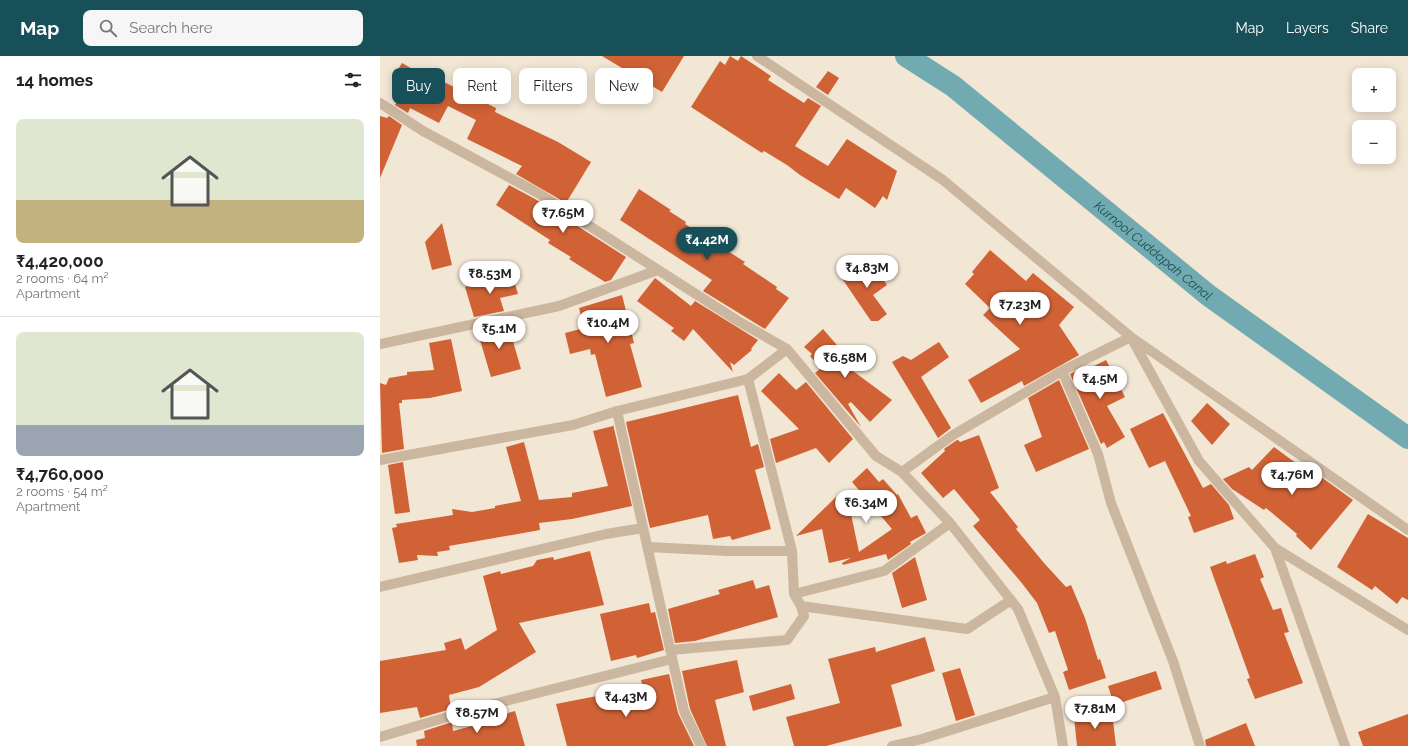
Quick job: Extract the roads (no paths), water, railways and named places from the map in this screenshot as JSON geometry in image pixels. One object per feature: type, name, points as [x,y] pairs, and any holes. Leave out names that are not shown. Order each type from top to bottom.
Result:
[{"type":"street","points":[[757,56],[943,180],[1131,337],[1408,530]]},
{"type":"street","points":[[380,103],[423,131],[538,193],[738,321],[787,349],[876,456],[902,472],[950,523],[1018,609],[1055,697],[1063,746]]},
{"type":"street","points":[[380,344],[558,306],[658,270]]},
{"type":"street","points":[[902,472],[953,435],[1062,371],[1131,337]]},
{"type":"street","points":[[1131,337],[1199,461],[1275,548],[1408,630]]},
{"type":"street","points":[[380,460],[573,426],[617,411],[748,379],[787,349]]},
{"type":"street","points":[[1062,371],[1098,454],[1111,503],[1173,661],[1200,746]]},
{"type":"street","points":[[380,737],[671,654],[786,640],[804,616],[801,606],[794,594],[792,551],[748,379]]},
{"type":"street","points":[[617,411],[684,711],[701,746]]},
{"type":"street","points":[[794,594],[884,571],[950,523]]},
{"type":"street","points":[[380,587],[606,534],[643,528]]},
{"type":"street","points":[[648,547],[727,551],[792,551]]},
{"type":"street","points":[[1275,548],[1345,746]]},
{"type":"street","points":[[801,606],[967,630],[1011,600]]},
{"type":"street","points":[[892,746],[922,739],[1055,697]]},
{"type":"waterway","name":"Kurnool Cuddapah Canal","points":[[906,56],[953,86],[1208,295],[1408,438]]}]
